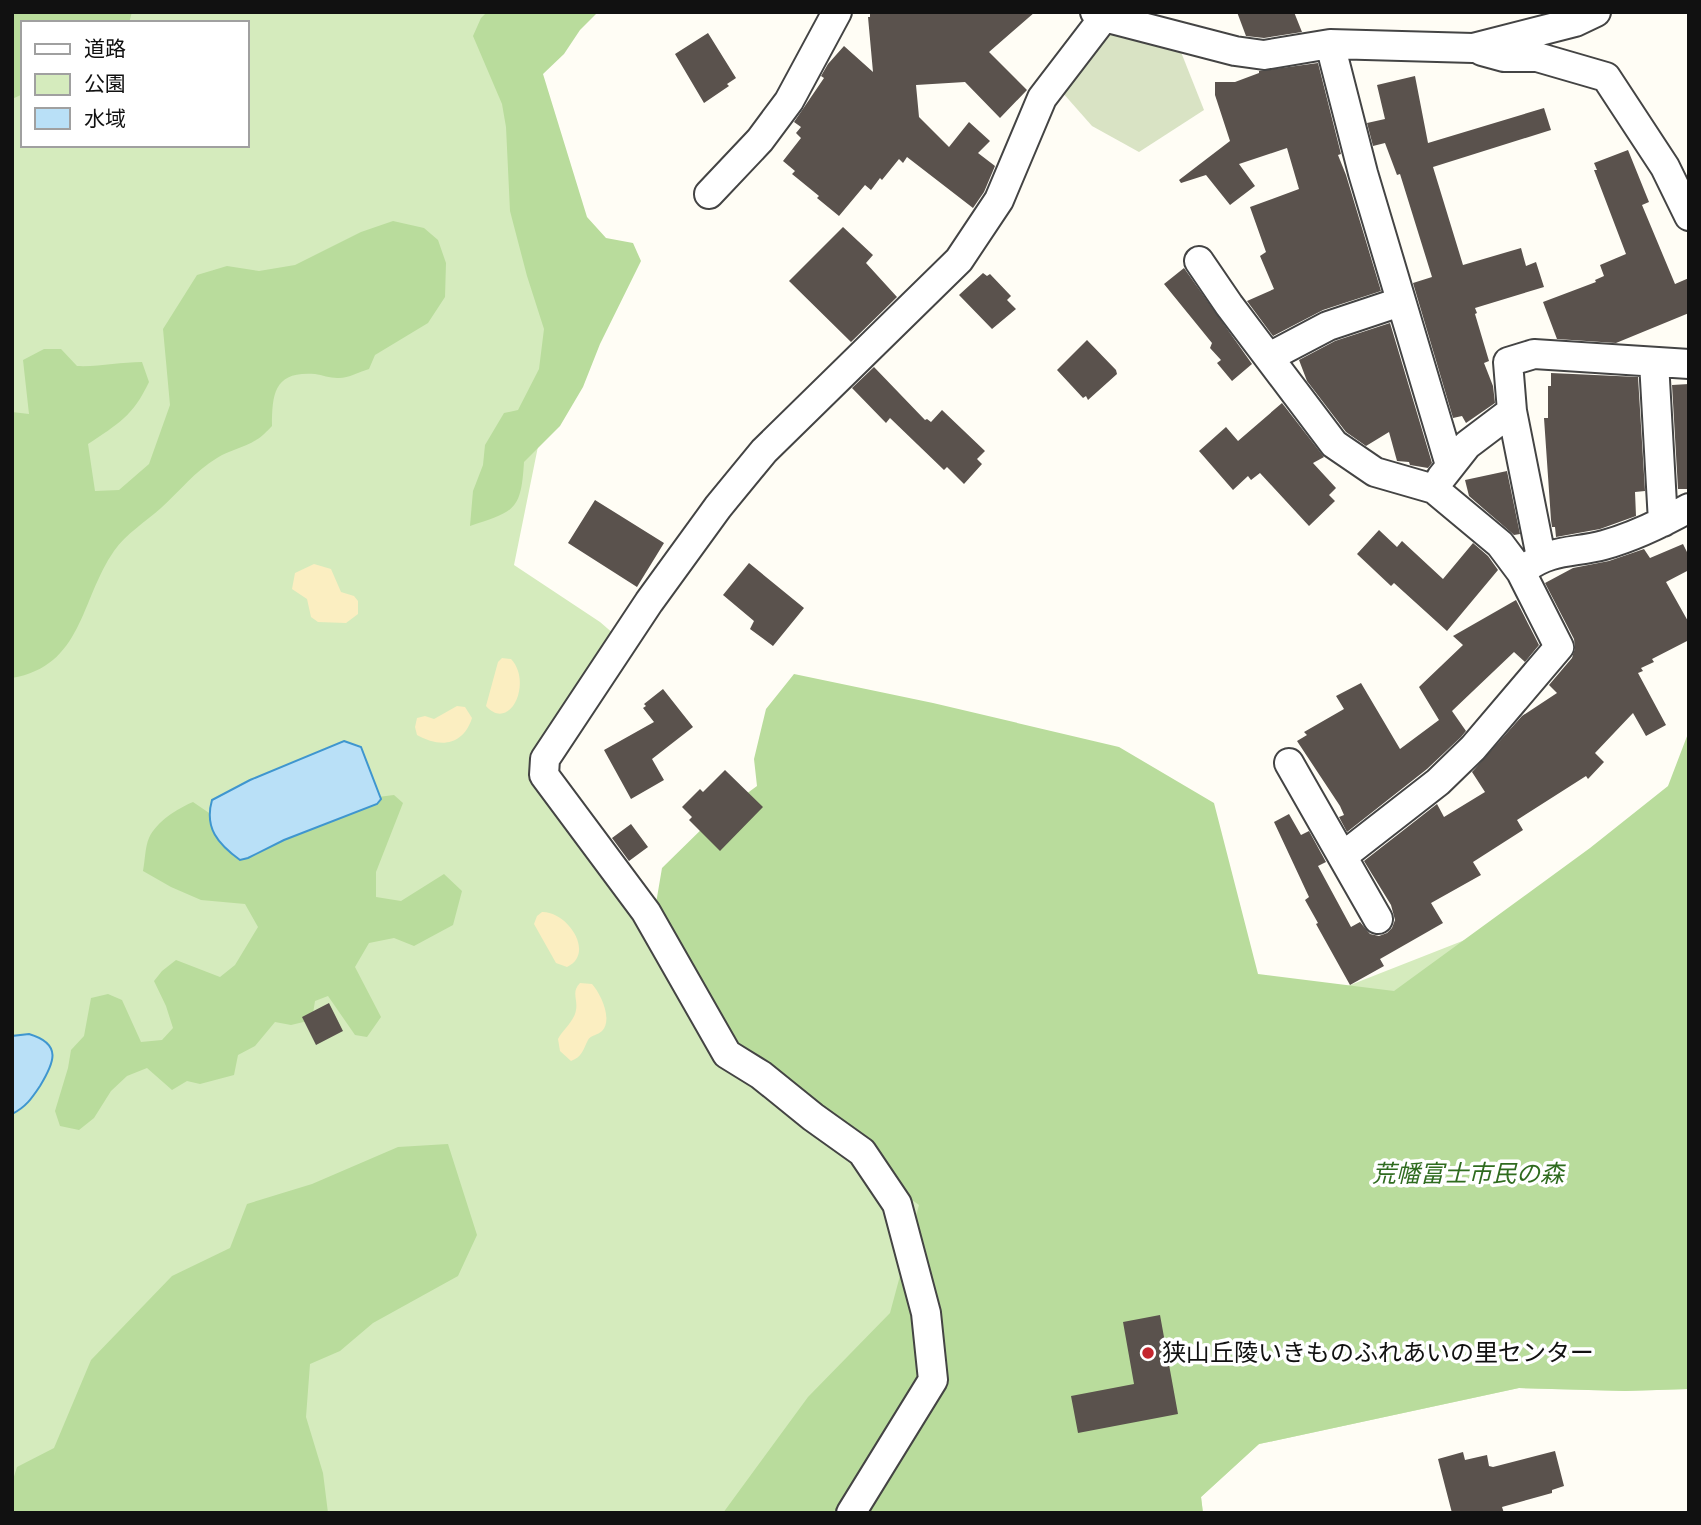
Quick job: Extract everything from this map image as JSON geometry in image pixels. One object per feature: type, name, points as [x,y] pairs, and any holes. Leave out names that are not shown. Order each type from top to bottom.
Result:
[{"type":"street","points":[[709,194],[760,140],[789,101],[837,12]]},
{"type":"street","points":[[1473,48],[1575,22],[1596,12]]},
{"type":"street","points":[[851,1513],[933,1380],[926,1313],[897,1204],[862,1152],[761,1075],[727,1054],[646,912],[544,775],[545,759],[649,602],[718,507],[756,461],[959,260],[999,200],[1042,97],[1100,15],[1254,54],[1264,55],[1330,44],[1473,48],[1504,57],[1537,57],[1606,77],[1665,167],[1689,216]]},
{"type":"street","points":[[1330,44],[1363,173],[1450,465]]},
{"type":"street","points":[[1199,261],[1334,444],[1374,472],[1434,489],[1500,544],[1531,565],[1604,545],[1663,523],[1689,508]]},
{"type":"street","points":[[1269,357],[1328,326],[1400,302]]},
{"type":"street","points":[[1343,856],[1438,782],[1473,748],[1559,647],[1531,565],[1508,362],[1534,354],[1689,364]]},
{"type":"street","points":[[1654,362],[1663,523]]},
{"type":"street","points":[[1434,489],[1467,445],[1512,411]]},
{"type":"street","points":[[1289,763],[1378,919]]},
{"type":"green space","points":[[12,12],[548,12],[522,21],[602,305],[546,407],[514,565],[600,622],[622,641],[545,759],[646,912],[1223,1035],[1689,852],[1689,1389],[1625,1391],[1519,1388],[1259,1444],[1201,1497],[1203,1513],[12,1513]]},
{"type":"green space","points":[[12,12],[132,12],[130,21],[21,21],[21,95],[12,99]]},
{"type":"green space","points":[[487,12],[598,12],[580,30],[564,54],[543,74],[587,217],[606,238],[633,243],[641,261],[600,344],[583,387],[560,426],[524,462],[521,491],[513,507],[497,517],[470,526],[473,491],[483,465],[485,445],[504,413],[518,410],[539,369],[544,329],[510,211],[506,127],[502,104],[473,36],[481,18]]},
{"type":"green space","points":[[1111,29],[1179,47],[1204,110],[1139,152],[1092,126],[1062,92]]},
{"type":"green space","points":[[393,221],[424,228],[438,240],[446,263],[445,297],[428,323],[375,355],[369,369],[341,378],[302,374],[284,380],[275,394],[272,426],[258,439],[209,463],[124,539],[103,570],[67,645],[53,660],[35,671],[12,678],[12,412],[29,414],[23,360],[44,349],[61,349],[77,366],[142,362],[149,382],[143,394],[131,411],[116,425],[88,444],[95,491],[119,490],[149,464],[170,405],[163,329],[197,275],[227,266],[259,271],[295,265],[361,232]]},
{"type":"green space","name":"荒幡富士市民の森","points":[[794,674],[933,703],[1119,747],[1214,803],[1258,974],[1394,991],[1590,848],[1668,786],[1689,731],[1689,1389],[1625,1391],[1519,1388],[1259,1444],[1201,1497],[1203,1513],[723,1513],[808,1397],[890,1313],[919,1205],[787,1110],[728,1040],[654,915],[662,868],[712,819],[757,786],[754,759],[766,709]]},
{"type":"green space","points":[[394,795],[403,803],[376,872],[376,897],[401,901],[444,874],[462,891],[453,925],[414,946],[394,938],[369,943],[355,967],[381,1017],[367,1037],[355,1035],[328,996],[315,1001],[312,1020],[291,1025],[275,1022],[255,1046],[238,1055],[234,1075],[200,1084],[187,1081],[172,1090],[147,1068],[127,1076],[111,1091],[94,1118],[79,1130],[60,1126],[55,1111],[71,1050],[84,1036],[91,998],[108,994],[122,1000],[141,1042],[162,1040],[173,1028],[154,981],[162,971],[176,960],[220,977],[235,965],[258,927],[245,904],[201,900],[143,871],[149,838],[162,821],[193,802],[215,817]]},
{"type":"green space","points":[[448,1144],[477,1235],[458,1276],[373,1323],[340,1351],[310,1364],[306,1417],[323,1473],[328,1513],[12,1513],[12,1483],[17,1467],[54,1448],[91,1360],[172,1276],[230,1248],[247,1204],[312,1184],[398,1147]]},
{"type":"sand","points":[[314,564],[331,569],[341,592],[354,596],[358,601],[358,614],[346,623],[318,622],[311,617],[307,599],[292,589],[295,573]]},
{"type":"sand","points":[[502,658],[511,659],[517,669],[519,691],[510,709],[495,713],[486,706],[498,662]]},
{"type":"sand","points":[[457,706],[465,707],[472,718],[457,739],[442,743],[417,735],[417,718],[425,716],[434,719]]},
{"type":"sand","points":[[542,912],[561,918],[575,934],[579,952],[575,961],[567,967],[556,963],[534,924]]},
{"type":"sand","points":[[580,983],[592,984],[595,988],[602,1000],[606,1020],[602,1031],[589,1038],[580,1055],[571,1061],[560,1051],[558,1039],[575,1014],[575,993]]},
{"type":"water","points":[[344,741],[361,747],[381,799],[377,804],[240,860],[219,841],[210,819],[212,800],[250,780]]},
{"type":"water","points":[[29,1034],[47,1043],[51,1049],[52,1062],[31,1098],[12,1114],[12,1036]]},
{"type":"building","points":[[870,12],[1035,12],[989,52],[1027,90],[1000,118],[965,82],[916,85],[919,117],[949,147],[969,122],[990,141],[978,153],[995,166],[984,192],[973,208],[907,157],[903,163],[899,159],[871,190],[865,185],[839,216],[792,174],[795,171],[783,161],[801,138],[796,133],[801,127],[794,122],[824,78],[821,76],[828,64],[844,46],[873,72],[868,17]]},
{"type":"building","points":[[1237,12],[1294,12],[1302,32],[1264,38],[1246,36]]},
{"type":"building","points":[[708,33],[736,78],[704,103],[675,54]]},
{"type":"building","points":[[1318,63],[1341,154],[1338,155],[1381,291],[1323,310],[1273,336],[1247,301],[1274,289],[1260,256],[1266,252],[1250,207],[1299,189],[1287,148],[1239,164],[1255,186],[1230,205],[1206,175],[1181,183],[1179,180],[1230,141],[1215,95],[1215,82],[1235,82],[1259,71]]},
{"type":"building","points":[[1415,76],[1428,143],[1544,108],[1551,130],[1433,167],[1463,265],[1521,248],[1526,266],[1536,262],[1544,287],[1475,308],[1489,361],[1484,363],[1493,386],[1495,403],[1466,423],[1462,416],[1453,418],[1413,283],[1432,277],[1400,174],[1397,175],[1385,143],[1373,146],[1367,123],[1385,119],[1377,85]]},
{"type":"building","points":[[1628,150],[1649,202],[1642,205],[1675,284],[1689,278],[1689,313],[1616,343],[1557,339],[1543,302],[1596,282],[1595,280],[1604,276],[1600,265],[1626,254],[1594,170],[1597,170],[1594,163]]},
{"type":"building","points":[[843,227],[873,255],[866,263],[897,297],[851,342],[789,281]]},
{"type":"building","points":[[1184,268],[1252,364],[1232,381],[1217,363],[1221,360],[1210,348],[1212,343],[1164,284]]},
{"type":"building","points":[[983,273],[987,276],[990,274],[1011,296],[1007,300],[1016,309],[992,329],[959,295]]},
{"type":"building","points":[[1390,323],[1432,463],[1428,468],[1397,461],[1389,432],[1366,446],[1346,432],[1307,381],[1299,360],[1335,341]]},
{"type":"building","points":[[1087,340],[1117,374],[1088,400],[1057,370]]},
{"type":"building","points":[[874,367],[925,420],[931,422],[942,410],[985,451],[977,459],[982,464],[964,484],[947,467],[944,470],[890,418],[886,423],[852,388]]},
{"type":"building","points":[[1551,373],[1638,377],[1645,491],[1635,492],[1636,516],[1600,529],[1556,537],[1551,520],[1544,418],[1548,418],[1548,386],[1551,386]]},
{"type":"building","points":[[1689,384],[1689,489],[1678,489],[1672,385]]},
{"type":"building","points":[[1282,403],[1324,457],[1313,463],[1336,488],[1329,495],[1335,501],[1309,526],[1260,473],[1251,480],[1248,476],[1233,490],[1199,451],[1226,427],[1238,441]]},
{"type":"building","points":[[1507,471],[1520,534],[1514,535],[1469,496],[1465,480]]},
{"type":"building","points":[[595,500],[664,543],[637,587],[568,543]]},
{"type":"building","points":[[1379,530],[1397,547],[1402,541],[1443,579],[1473,543],[1488,556],[1498,570],[1447,631],[1394,583],[1391,586],[1357,554]]},
{"type":"building","points":[[1683,544],[1689,556],[1689,570],[1666,582],[1689,623],[1689,640],[1652,659],[1654,662],[1641,668],[1643,671],[1638,673],[1666,725],[1646,736],[1633,713],[1595,753],[1604,762],[1588,779],[1586,776],[1517,820],[1523,830],[1473,862],[1481,875],[1431,903],[1443,923],[1380,959],[1384,966],[1350,985],[1316,924],[1318,923],[1305,900],[1309,897],[1274,822],[1289,814],[1301,835],[1309,831],[1326,862],[1318,866],[1351,927],[1360,922],[1370,934],[1379,936],[1387,933],[1395,920],[1391,905],[1364,861],[1437,804],[1444,817],[1485,792],[1472,772],[1522,716],[1557,693],[1549,685],[1572,658],[1575,648],[1574,639],[1545,583],[1573,568],[1609,561],[1644,549],[1650,558]]},
{"type":"building","points":[[749,563],[804,608],[773,646],[750,629],[754,621],[723,595]]},
{"type":"building","points":[[1516,600],[1539,645],[1525,662],[1514,652],[1452,711],[1466,731],[1461,737],[1427,769],[1347,832],[1339,817],[1344,815],[1340,806],[1297,741],[1307,735],[1304,732],[1344,709],[1336,696],[1361,683],[1400,749],[1439,720],[1419,687],[1463,645],[1453,636]]},
{"type":"building","points":[[663,689],[693,727],[652,759],[664,780],[631,799],[604,750],[654,722],[643,708],[646,706],[644,704]]},
{"type":"building","points":[[725,770],[763,807],[720,851],[689,820],[692,817],[682,807],[700,789],[703,792]]},
{"type":"building","points":[[631,824],[648,847],[629,861],[612,838]]},
{"type":"building","points":[[329,1003],[343,1031],[316,1045],[302,1017]]},
{"type":"building","name":"狭山丘陵いきものふれあいの里センター","points":[[1160,1315],[1178,1414],[1078,1433],[1071,1396],[1134,1384],[1123,1322]]},
{"type":"building","points":[[1555,1451],[1564,1486],[1552,1490],[1552,1493],[1502,1507],[1504,1513],[1452,1513],[1438,1459],[1463,1452],[1465,1460],[1487,1455],[1489,1466],[1493,1467]]},
{"type":"place","name":"狭山丘陵いきものふれあいの里センター","points":[[1148,1353]]}]
